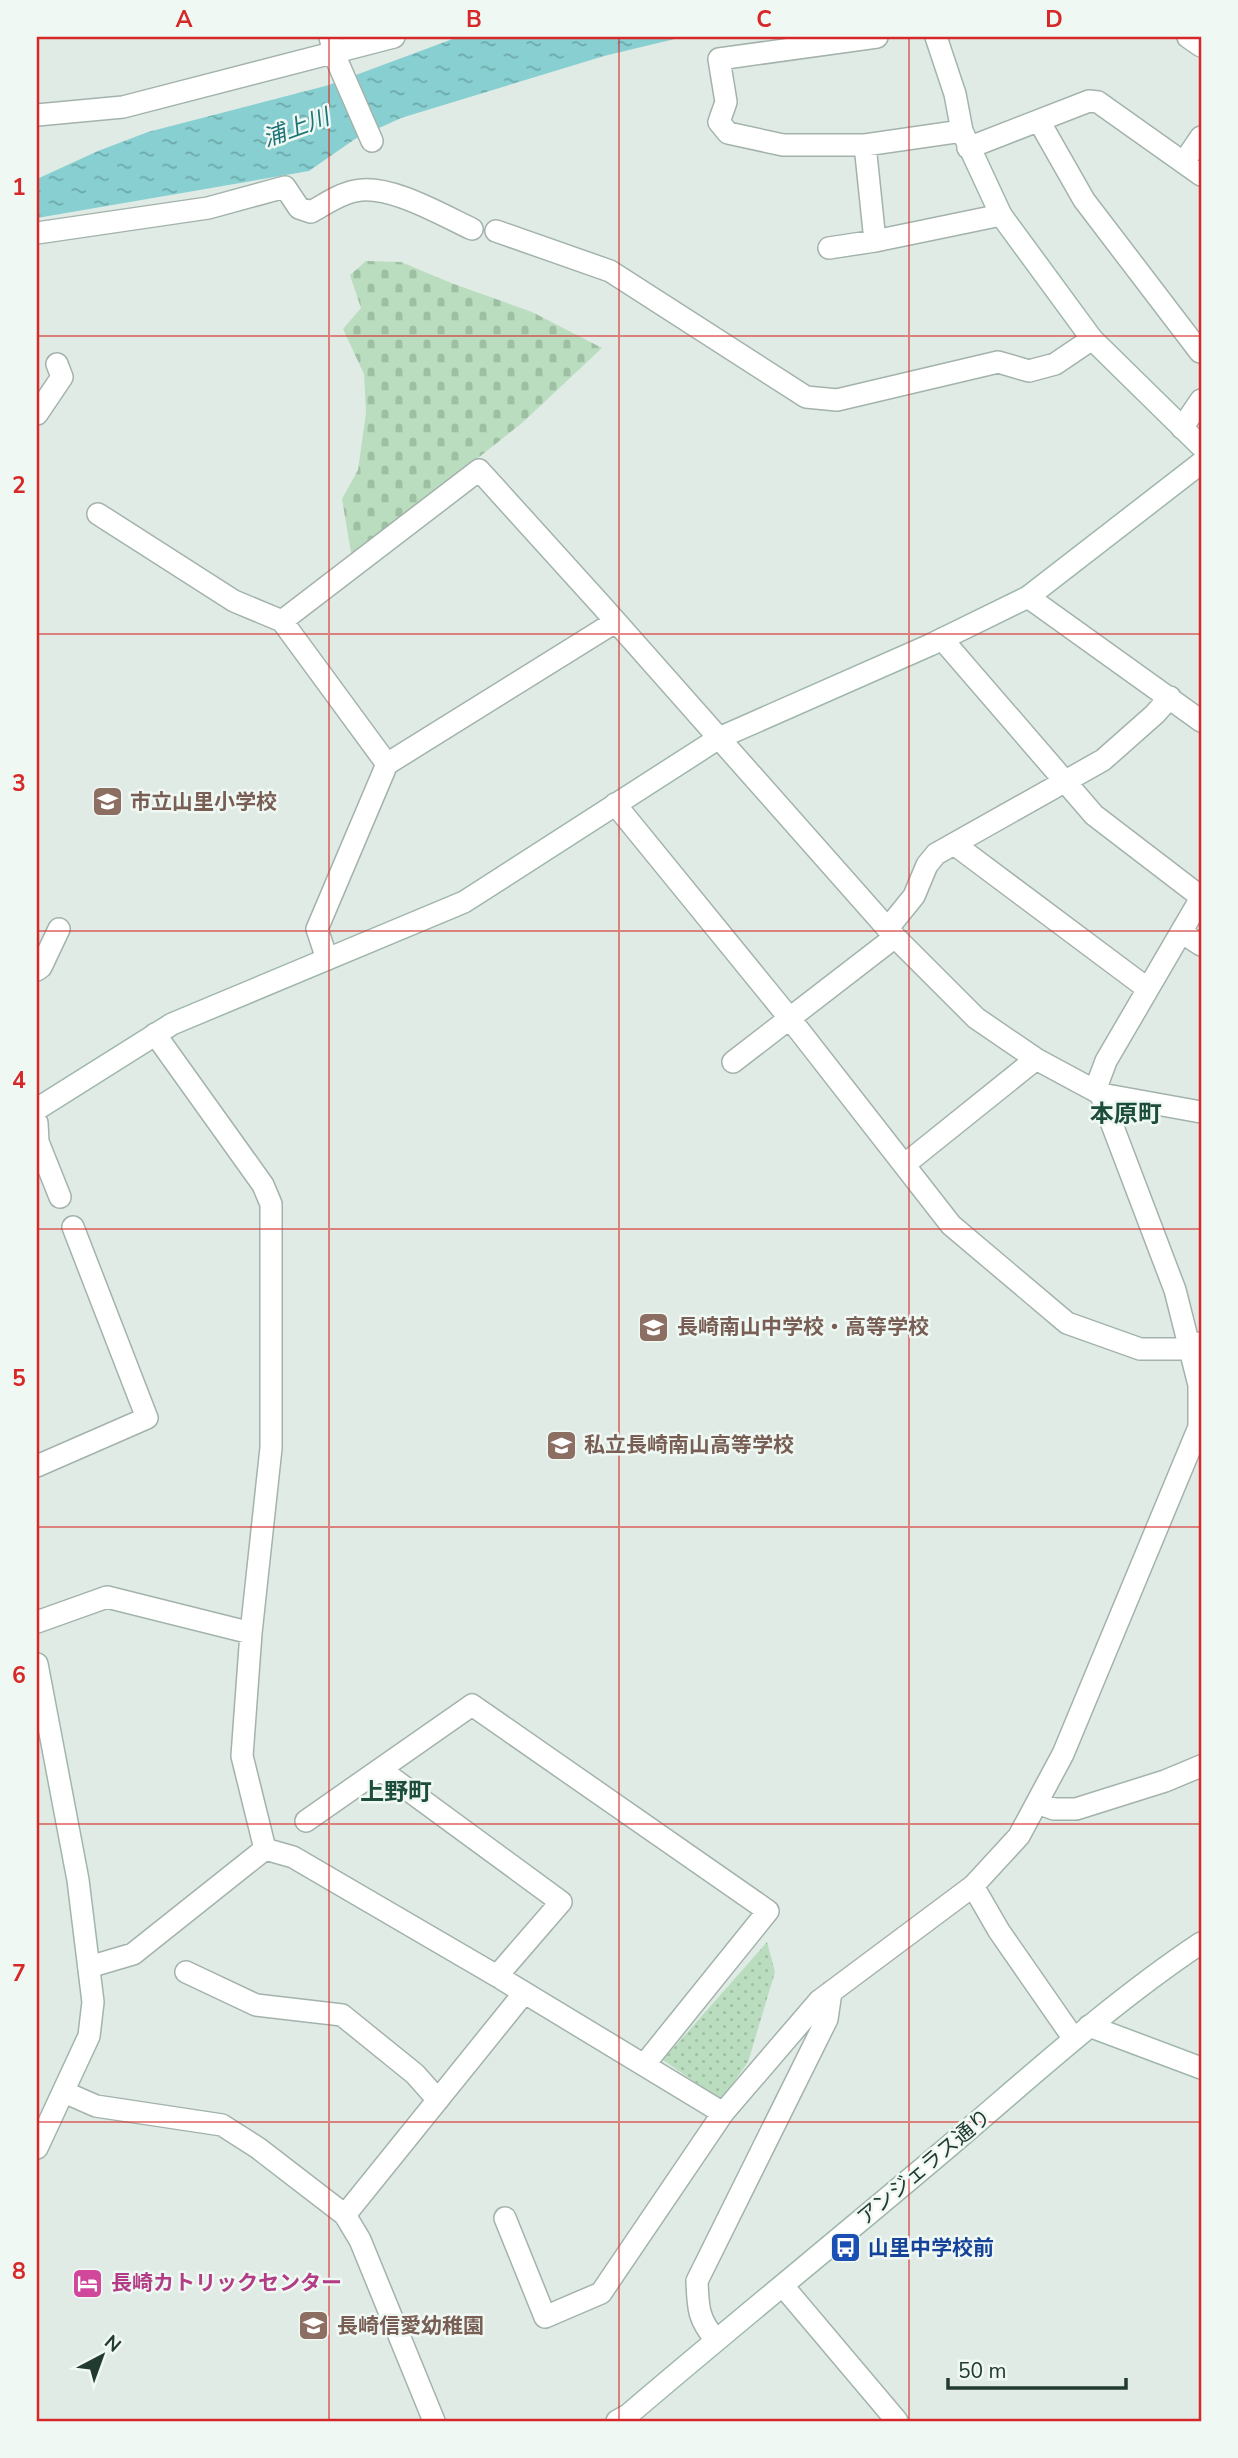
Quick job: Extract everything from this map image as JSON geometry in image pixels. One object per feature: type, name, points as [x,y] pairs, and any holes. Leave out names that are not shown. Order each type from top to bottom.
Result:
[{"type":"street","points":[[37,115],[123,107],[332,45],[394,37]]},
{"type":"street","points":[[877,37],[719,59],[726,102],[719,122],[728,133],[783,145],[865,145],[965,139],[1038,121],[1089,101],[1098,102],[1201,175]]},
{"type":"street","points":[[936,37],[955,94],[965,139],[1001,215],[1092,338],[1201,446]]},
{"type":"street","points":[[1188,37],[1201,46]]},
{"type":"street","points":[[332,45],[372,141]]},
{"type":"street","points":[[1038,121],[1084,200],[1200,352]]},
{"type":"street","points":[[1184,162],[1201,137]]},
{"type":"street","points":[[865,145],[875,241]]},
{"type":"street","points":[[37,233],[208,208],[285,187],[299,208],[311,212],[340,196],[366,190],[390,194],[472,229]]},
{"type":"street","points":[[829,248],[1001,215]]},
{"type":"street","points":[[496,232],[610,271],[806,397],[837,400],[998,362],[1029,371],[1055,364],[1092,338]]},
{"type":"street","points":[[37,414],[62,377],[57,364]]},
{"type":"street","points":[[1182,428],[1201,400]]},
{"type":"street","points":[[37,1109],[172,1024],[464,902],[719,738],[942,639],[1028,597],[1201,463]]},
{"type":"street","points":[[282,621],[479,470],[891,932],[976,1018],[1035,1059],[1101,1094],[1201,1112]]},
{"type":"street","points":[[98,514],[234,601],[282,621],[387,764]]},
{"type":"street","points":[[1028,597],[1201,721]]},
{"type":"street","points":[[327,959],[317,929],[387,764],[615,622]]},
{"type":"street","points":[[505,2218],[545,2317],[601,2293],[723,2113],[819,2001],[973,1886],[1019,1836],[1063,1754],[1199,1427],[1195,1345],[1097,1085],[1106,1061],[1201,898],[1094,815],[942,639]]},
{"type":"street","points":[[733,1062],[791,1020],[891,932],[914,895],[927,865],[936,855],[1103,760],[1155,714],[1170,697]]},
{"type":"street","points":[[615,804],[791,1020],[951,1225],[1067,1323],[1140,1349],[1195,1345]]},
{"type":"street","points":[[954,844],[1148,989]]},
{"type":"street","points":[[37,970],[41,967],[59,929]]},
{"type":"street","points":[[1181,932],[1201,945]]},
{"type":"street","points":[[155,1034],[263,1185],[271,1204],[271,1448],[251,1633],[242,1756],[265,1849]]},
{"type":"street","points":[[904,1165],[1035,1059]]},
{"type":"street","points":[[37,1123],[38,1142],[60,1197]]},
{"type":"street","points":[[37,1466],[148,1418],[73,1227]]},
{"type":"street","points":[[37,1622],[107,1597],[251,1633]]},
{"type":"street","points":[[37,1664],[78,1880],[93,2002],[89,2036],[37,2148]]},
{"type":"street","points":[[306,1821],[472,1705],[768,1911],[644,2066]]},
{"type":"street","points":[[1037,1803],[1054,1810],[1076,1810],[1165,1781],[1201,1766]]},
{"type":"street","points":[[381,1770],[561,1902],[497,1976]]},
{"type":"street","points":[[89,1967],[133,1954],[265,1849]]},
{"type":"street","points":[[265,1849],[293,1857],[497,1976],[723,2113]]},
{"type":"street","points":[[973,1886],[999,1931],[1082,2033],[1201,2068]]},
{"type":"street","name":"アンジェラス通り","points":[[617,2421],[628,2416],[1082,2033],[1160,1970],[1201,1943]]},
{"type":"street","points":[[186,1972],[256,2005],[342,2015],[415,2074],[438,2100]]},
{"type":"street","points":[[716,2340],[704,2326],[698,2311],[697,2281],[827,2019],[831,1992]]},
{"type":"street","points":[[345,2215],[524,1993]]},
{"type":"street","points":[[64,2092],[96,2106],[222,2125],[250,2141],[345,2215],[360,2240],[434,2421]]},
{"type":"street","points":[[783,2286],[897,2421]]},
{"type":"green space","points":[[366,261],[401,262],[532,312],[602,348],[522,423],[352,558],[342,499],[358,470],[366,413],[364,374],[343,329],[361,308],[350,275]]},
{"type":"green space","points":[[767,1942],[775,1972],[748,2062],[721,2100],[663,2060]]},
{"type":"water","name":"浦上川","points":[[458,37],[683,37],[604,56],[401,118],[355,139],[309,171],[37,218],[37,179],[98,151],[148,132],[329,85]]},
{"type":"place","name":"市立山里小学校","points":[[107,802]]},
{"type":"place","name":"長崎南山中学校・高等学校","points":[[654,1327]]},
{"type":"place","name":"私立長崎南山高等学校","points":[[561,1445]]},
{"type":"place","name":"山里中学校前","points":[[845,2248]]},
{"type":"place","name":"長崎カトリックセンター","points":[[88,2283]]},
{"type":"place","name":"長崎信愛幼稚園","points":[[314,2326]]},
{"type":"district","name":"本原町","points":[[1126,1114]]},
{"type":"district","name":"上野町","points":[[396,1792]]}]
